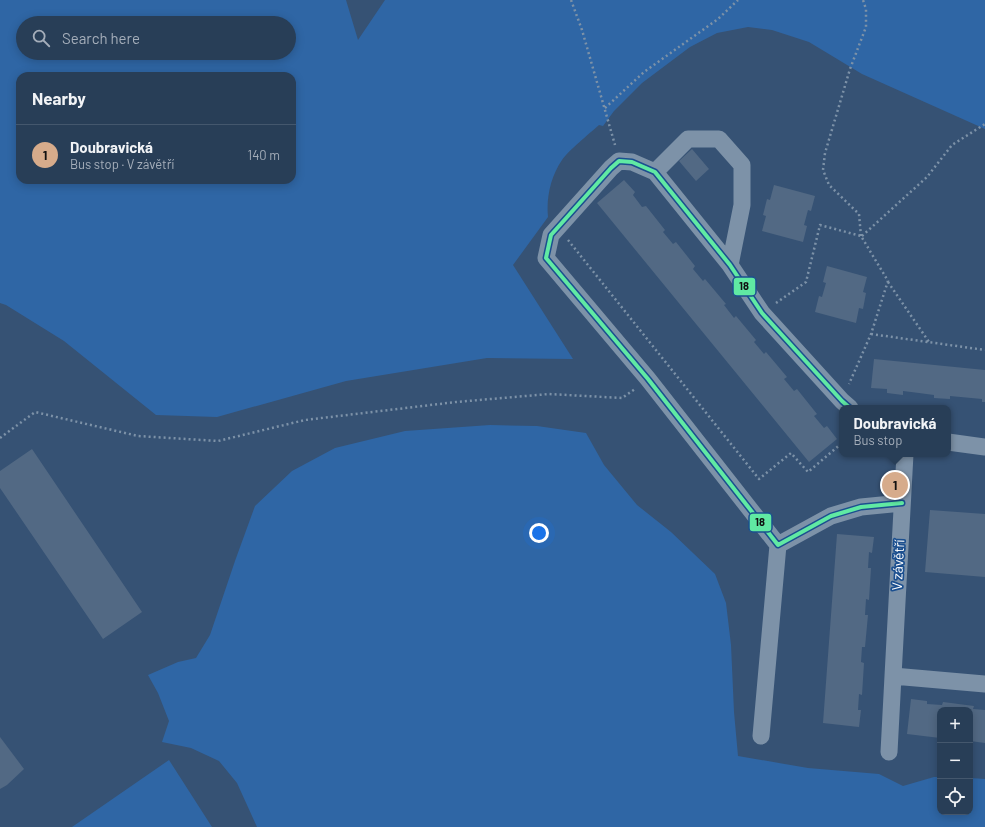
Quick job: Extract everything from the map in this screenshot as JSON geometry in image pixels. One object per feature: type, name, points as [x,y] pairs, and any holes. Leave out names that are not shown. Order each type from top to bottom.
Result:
[{"type":"street","points":[[655,172],[688,139],[719,139],[742,165],[742,205],[730,265]]},
{"type":"street","points":[[761,736],[778,545],[648,379],[546,258],[557,235],[611,168],[619,161],[632,162],[655,172],[730,265],[762,313],[846,405]]},
{"type":"street","points":[[951,442],[985,447]]},
{"type":"street","name":"V závětří","points":[[888,752],[905,457]]},
{"type":"street","points":[[778,545],[831,516],[861,507],[902,503]]},
{"type":"street","points":[[893,676],[985,684]]},
{"type":"path","points":[[571,0],[582,30],[619,161]]},
{"type":"path","points":[[604,108],[644,72],[718,19],[738,0]]},
{"type":"path","points":[[863,0],[866,9],[866,27],[850,69],[831,132],[825,153],[823,170],[830,185],[859,214],[861,236],[888,281],[929,342]]},
{"type":"path","points":[[861,236],[927,177],[952,146],[985,124]]},
{"type":"path","points":[[762,313],[806,282],[820,225],[861,236]]},
{"type":"path","points":[[557,235],[759,479],[791,453],[808,472],[839,446]]},
{"type":"path","points":[[846,405],[888,281]]},
{"type":"path","points":[[870,334],[985,350]]},
{"type":"path","points":[[0,438],[35,412],[138,436],[218,441],[305,420],[456,402],[550,394],[622,398]]},
{"type":"shaded area","points":[[0,0],[346,0],[358,40],[385,0],[985,0],[985,129],[862,74],[809,42],[772,30],[748,27],[717,33],[690,47],[642,83],[614,111],[603,126],[599,125],[562,160],[558,166],[550,187],[548,217],[513,265],[573,359],[487,358],[346,381],[217,417],[156,415],[64,341],[6,305],[0,303]]},
{"type":"shaded area","points":[[490,425],[537,426],[586,433],[604,465],[637,505],[671,532],[715,574],[726,603],[731,645],[734,712],[738,756],[808,768],[879,774],[903,786],[937,777],[937,815],[973,815],[973,778],[985,779],[985,827],[257,827],[237,783],[219,761],[191,748],[162,742],[169,721],[158,693],[148,675],[178,662],[196,658],[210,635],[255,506],[292,471],[335,448],[405,431]]},
{"type":"shaded area","points":[[169,760],[212,827],[72,827]]},
{"type":"building","points":[[692,149],[709,169],[696,181],[679,161]]},
{"type":"building","points":[[624,180],[635,192],[633,195],[642,207],[646,206],[665,230],[663,232],[673,244],[676,242],[695,266],[693,269],[703,281],[705,279],[726,304],[724,305],[734,318],[736,316],[756,340],[754,342],[764,354],[766,352],[787,377],[784,379],[794,391],[797,389],[817,414],[814,416],[824,428],[827,426],[837,439],[809,462],[597,203]]},
{"type":"building","points":[[774,185],[815,196],[811,211],[808,210],[804,225],[807,226],[803,242],[762,231],[766,216],[763,215],[767,199],[770,200]]},
{"type":"building","points":[[827,266],[867,277],[863,292],[866,293],[863,309],[859,308],[856,323],[815,312],[819,296],[822,297],[826,283],[823,282]]},
{"type":"building","points":[[874,359],[985,370],[985,402],[982,402],[982,399],[950,396],[950,399],[934,398],[934,395],[903,391],[903,395],[887,393],[887,389],[871,388]]},
{"type":"building","points":[[32,449],[142,612],[103,639],[0,488],[0,471]]},
{"type":"building","points":[[930,510],[985,514],[985,577],[925,572]]},
{"type":"building","points":[[837,534],[874,537],[872,553],[869,552],[868,568],[871,568],[869,600],[866,599],[865,615],[868,615],[865,647],[862,647],[861,662],[864,663],[862,695],[859,694],[858,710],[861,710],[859,727],[823,723]]},
{"type":"building","points":[[911,699],[927,701],[927,704],[942,705],[943,702],[974,706],[973,709],[973,707],[937,707],[937,738],[907,734]]},
{"type":"building","points":[[973,709],[985,710],[985,743],[973,741]]},
{"type":"building","points":[[0,737],[24,769],[7,785],[0,789]]},
{"type":"transit line","name":"18","points":[[847,405],[762,313],[730,265],[655,172],[632,162],[619,161],[551,235],[546,258],[648,379],[778,545],[831,516],[861,507],[902,503]]},
{"type":"place","name":"Doubravická","points":[[895,485]]}]
